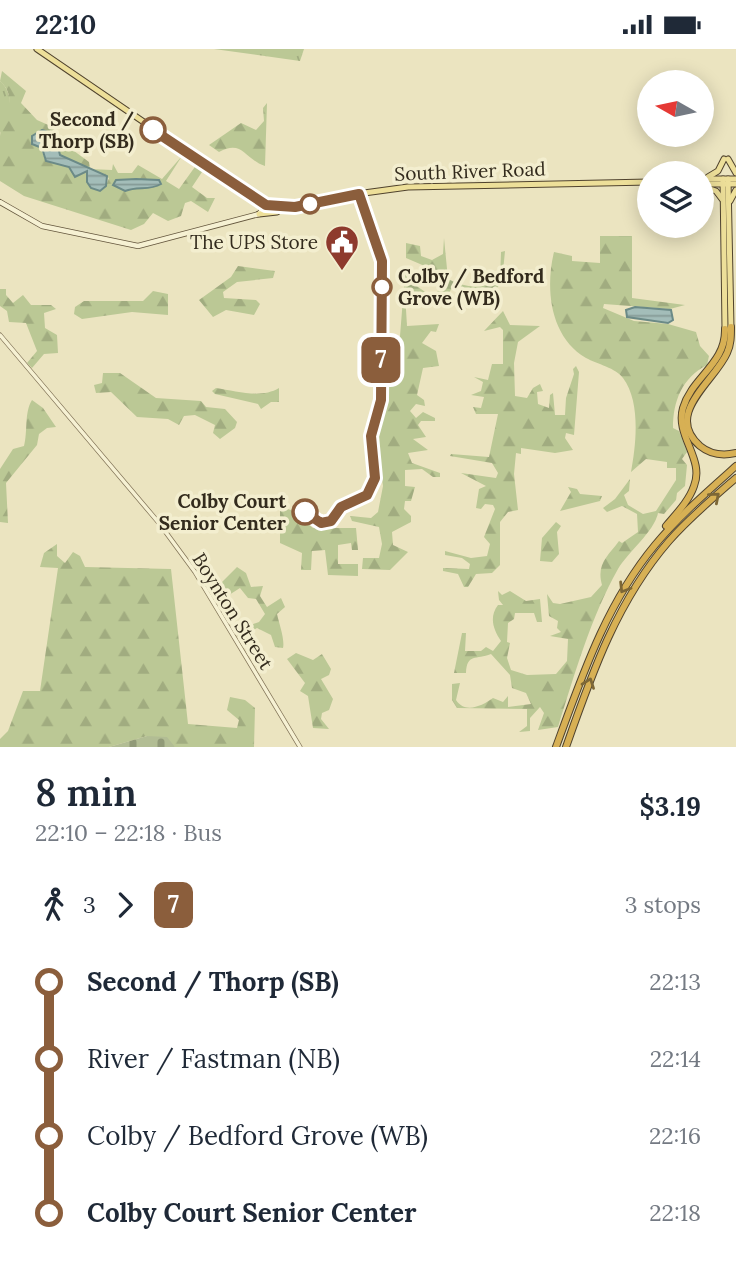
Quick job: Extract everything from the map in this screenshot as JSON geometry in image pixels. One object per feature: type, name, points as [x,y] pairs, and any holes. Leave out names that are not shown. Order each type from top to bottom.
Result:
[{"type":"highway","points":[[728,328],[728,352],[690,404],[688,422],[694,439],[702,448],[719,454],[736,453]]},
{"type":"highway","points":[[556,747],[598,636],[618,598],[695,484],[696,466],[683,431],[683,410],[689,395],[722,351],[728,328]]},
{"type":"highway","points":[[645,557],[675,522],[736,466]]},
{"type":"highway","points":[[566,747],[603,649],[632,592],[677,533],[736,478]]},
{"type":"main road","points":[[37,49],[266,205],[279,210]]},
{"type":"main road","points":[[714,174],[726,159],[736,173]]},
{"type":"main road","points":[[726,181],[723,202],[728,328]]},
{"type":"main road","points":[[726,181],[729,208],[728,328]]},
{"type":"main road","points":[[714,182],[736,181]]},
{"type":"main road","name":"South River Road","points":[[259,214],[408,187],[637,182]]},
{"type":"main road","points":[[714,190],[723,202]]},
{"type":"main road","points":[[729,208],[736,190]]},
{"type":"main road","points":[[0,202],[46,227],[138,246],[259,214],[266,205]]},
{"type":"main road","name":"South River Road","points":[[266,205],[295,207]]},
{"type":"street","name":"Boynton Street","points":[[0,335],[166,533],[195,572],[299,747]]},
{"type":"green space","points":[[214,49],[304,49],[300,61]]},
{"type":"green space","points":[[2,71],[26,91],[21,103],[37,120],[55,128],[51,134],[89,162],[90,168],[60,155],[58,149],[39,145],[46,161],[86,171],[106,186],[109,178],[92,169],[112,170],[113,164],[118,173],[132,173],[138,165],[162,179],[182,156],[166,181],[179,189],[197,164],[204,169],[192,187],[207,198],[215,198],[208,212],[191,201],[185,203],[181,216],[168,221],[153,213],[144,224],[131,230],[24,196],[0,181],[0,136],[9,95],[0,81]]},
{"type":"green space","points":[[0,81],[8,93],[10,106],[0,133]]},
{"type":"green space","points":[[267,103],[265,166],[239,149],[219,152],[209,145],[241,123],[256,130],[264,121],[263,108]]},
{"type":"green space","points":[[600,236],[632,236],[632,298],[685,305],[670,309],[604,304],[603,308],[634,321],[668,324],[696,332],[700,346],[709,356],[707,365],[685,384],[675,409],[673,428],[679,431],[687,452],[682,459],[687,465],[685,486],[677,493],[676,500],[664,514],[658,513],[646,535],[622,562],[608,587],[577,666],[558,727],[538,730],[544,713],[540,707],[530,718],[530,731],[519,732],[527,726],[527,709],[457,708],[452,700],[452,684],[460,683],[456,700],[464,707],[479,706],[493,698],[503,702],[508,696],[508,707],[531,704],[526,693],[512,688],[510,675],[491,654],[470,660],[466,673],[454,673],[462,633],[466,633],[465,651],[481,651],[486,647],[493,651],[501,641],[493,623],[495,609],[498,605],[503,605],[498,591],[502,595],[510,591],[526,601],[540,599],[542,622],[537,622],[534,613],[515,613],[514,619],[508,623],[507,642],[510,643],[507,658],[511,670],[527,675],[556,674],[567,661],[568,639],[550,636],[561,632],[557,628],[558,621],[549,616],[547,594],[553,603],[560,604],[591,597],[602,585],[601,571],[607,556],[619,541],[622,543],[638,532],[637,514],[622,506],[607,512],[603,508],[615,499],[630,479],[629,491],[624,495],[628,505],[643,514],[656,511],[676,480],[676,468],[667,468],[667,462],[646,459],[631,472],[636,424],[629,388],[616,372],[586,358],[574,349],[565,338],[553,311],[550,281],[554,252],[572,256],[572,261],[600,263]]},
{"type":"green space","points":[[444,238],[448,279],[473,286],[500,281],[501,252],[505,251],[502,282],[489,297],[486,293],[452,288],[443,302],[416,292],[405,293],[407,326],[439,324],[436,332],[431,331],[422,343],[436,351],[439,366],[423,368],[417,395],[424,400],[425,406],[416,404],[410,411],[416,418],[423,412],[435,418],[435,421],[421,421],[418,425],[426,437],[413,439],[428,450],[408,453],[412,463],[440,473],[440,477],[433,477],[422,469],[405,470],[405,486],[415,487],[411,501],[405,501],[404,509],[411,516],[411,522],[392,532],[393,545],[408,552],[390,570],[362,569],[363,558],[379,558],[382,544],[379,527],[352,521],[350,516],[371,518],[378,512],[383,486],[376,440],[384,407],[386,345],[396,343],[400,336],[405,273],[408,273],[408,280],[431,296],[441,289],[441,273],[406,258],[406,243],[420,246],[421,256],[432,260],[443,254]]},
{"type":"green space","points":[[238,266],[275,271],[273,278],[237,282],[223,292],[224,298],[256,300],[260,304],[254,315],[226,310],[213,317],[199,300],[231,277]]},
{"type":"green space","points":[[0,289],[6,289],[6,295],[13,303],[23,295],[31,305],[51,305],[56,309],[44,313],[45,328],[57,335],[58,353],[44,354],[32,368],[27,363],[37,351],[26,323],[9,322],[7,311],[0,306]]},
{"type":"green space","points":[[153,291],[168,294],[168,315],[132,312],[82,319],[74,314],[75,307],[84,301],[143,301]]},
{"type":"green space","points":[[503,311],[510,325],[540,326],[518,342],[514,363],[515,396],[527,398],[533,388],[540,384],[543,391],[537,392],[538,404],[549,408],[550,395],[553,393],[555,415],[565,415],[566,398],[576,366],[579,372],[574,435],[566,433],[565,438],[573,450],[555,453],[521,448],[521,454],[516,453],[514,474],[518,510],[508,512],[500,522],[500,565],[492,573],[476,574],[468,587],[464,587],[458,574],[443,571],[443,568],[469,569],[470,564],[462,558],[445,555],[445,551],[471,558],[487,556],[490,544],[484,537],[495,509],[493,505],[485,504],[481,509],[476,508],[479,489],[486,486],[461,473],[496,478],[498,473],[492,463],[450,456],[489,457],[498,414],[476,414],[473,407],[481,408],[484,397],[471,395],[481,391],[483,382],[474,377],[488,380],[492,364],[503,364],[503,330],[500,327],[484,331]]},
{"type":"green space","points":[[103,373],[120,373],[156,398],[201,401],[206,407],[225,409],[237,422],[235,428],[220,439],[213,433],[215,425],[195,415],[184,416],[179,425],[168,419],[137,417],[111,392],[96,393],[94,385],[102,383]]},
{"type":"green space","points":[[216,388],[256,394],[279,388],[279,402],[271,402],[261,409],[258,404],[215,394],[212,391]]},
{"type":"green space","points":[[32,400],[43,408],[56,427],[47,428],[39,434],[37,445],[6,483],[8,523],[0,522],[0,469],[13,449],[24,446]]},
{"type":"green space","points":[[568,487],[577,489],[580,494],[602,496],[600,501],[560,511],[571,492]]},
{"type":"green space","points":[[280,507],[291,510],[313,528],[356,528],[358,550],[352,550],[351,543],[338,545],[338,564],[358,564],[358,576],[328,575],[325,550],[312,551],[311,570],[301,570],[302,553],[280,543]]},
{"type":"green space","points":[[556,522],[561,526],[557,532],[559,554],[552,562],[540,561],[542,538]]},
{"type":"green space","points":[[57,544],[57,556],[65,563],[73,552],[80,556],[85,567],[171,569],[188,724],[237,728],[239,720],[227,710],[230,697],[245,700],[255,708],[254,747],[175,747],[147,736],[109,747],[0,747],[0,739],[8,731],[23,691],[40,691],[58,568],[40,567],[44,553]]},
{"type":"green space","points":[[237,567],[246,573],[251,587],[263,586],[260,596],[267,607],[281,598],[285,607],[277,614],[283,648],[275,647],[271,635],[257,628],[239,639],[239,629],[259,622],[265,614],[256,599],[248,598],[240,588],[218,602],[210,590]]},
{"type":"green space","points":[[296,653],[313,660],[322,654],[331,669],[329,675],[321,679],[333,699],[329,710],[322,713],[321,719],[329,729],[313,728],[308,696],[300,691],[305,683],[287,659]]},
{"type":"green space","points":[[147,736],[167,737],[175,747],[109,747]]},
{"type":"water","points":[[42,130],[52,136],[60,155],[107,176],[106,186],[100,191],[91,188],[87,182],[87,171],[75,177],[69,167],[46,161],[42,148],[32,144],[32,136]]},
{"type":"water","points":[[116,180],[159,180],[161,184],[125,191],[113,185]]},
{"type":"water","points":[[635,307],[671,310],[673,320],[668,323],[627,317],[626,310]]},
{"type":"bus line","name":"7","points":[[153,130],[266,205],[295,207],[359,194],[365,216],[379,244],[382,261],[381,400],[371,443],[375,478],[367,495],[338,509],[331,521],[321,523],[305,512]]},
{"type":"place","name":"Second / Thorp (SB)","points":[[153,130]]},
{"type":"place","name":"The UPS Store","points":[[342,272]]},
{"type":"place","name":"Colby / Bedford Grove (WB)","points":[[382,287]]},
{"type":"place","name":"Colby Court Senior Center","points":[[305,512]]}]
